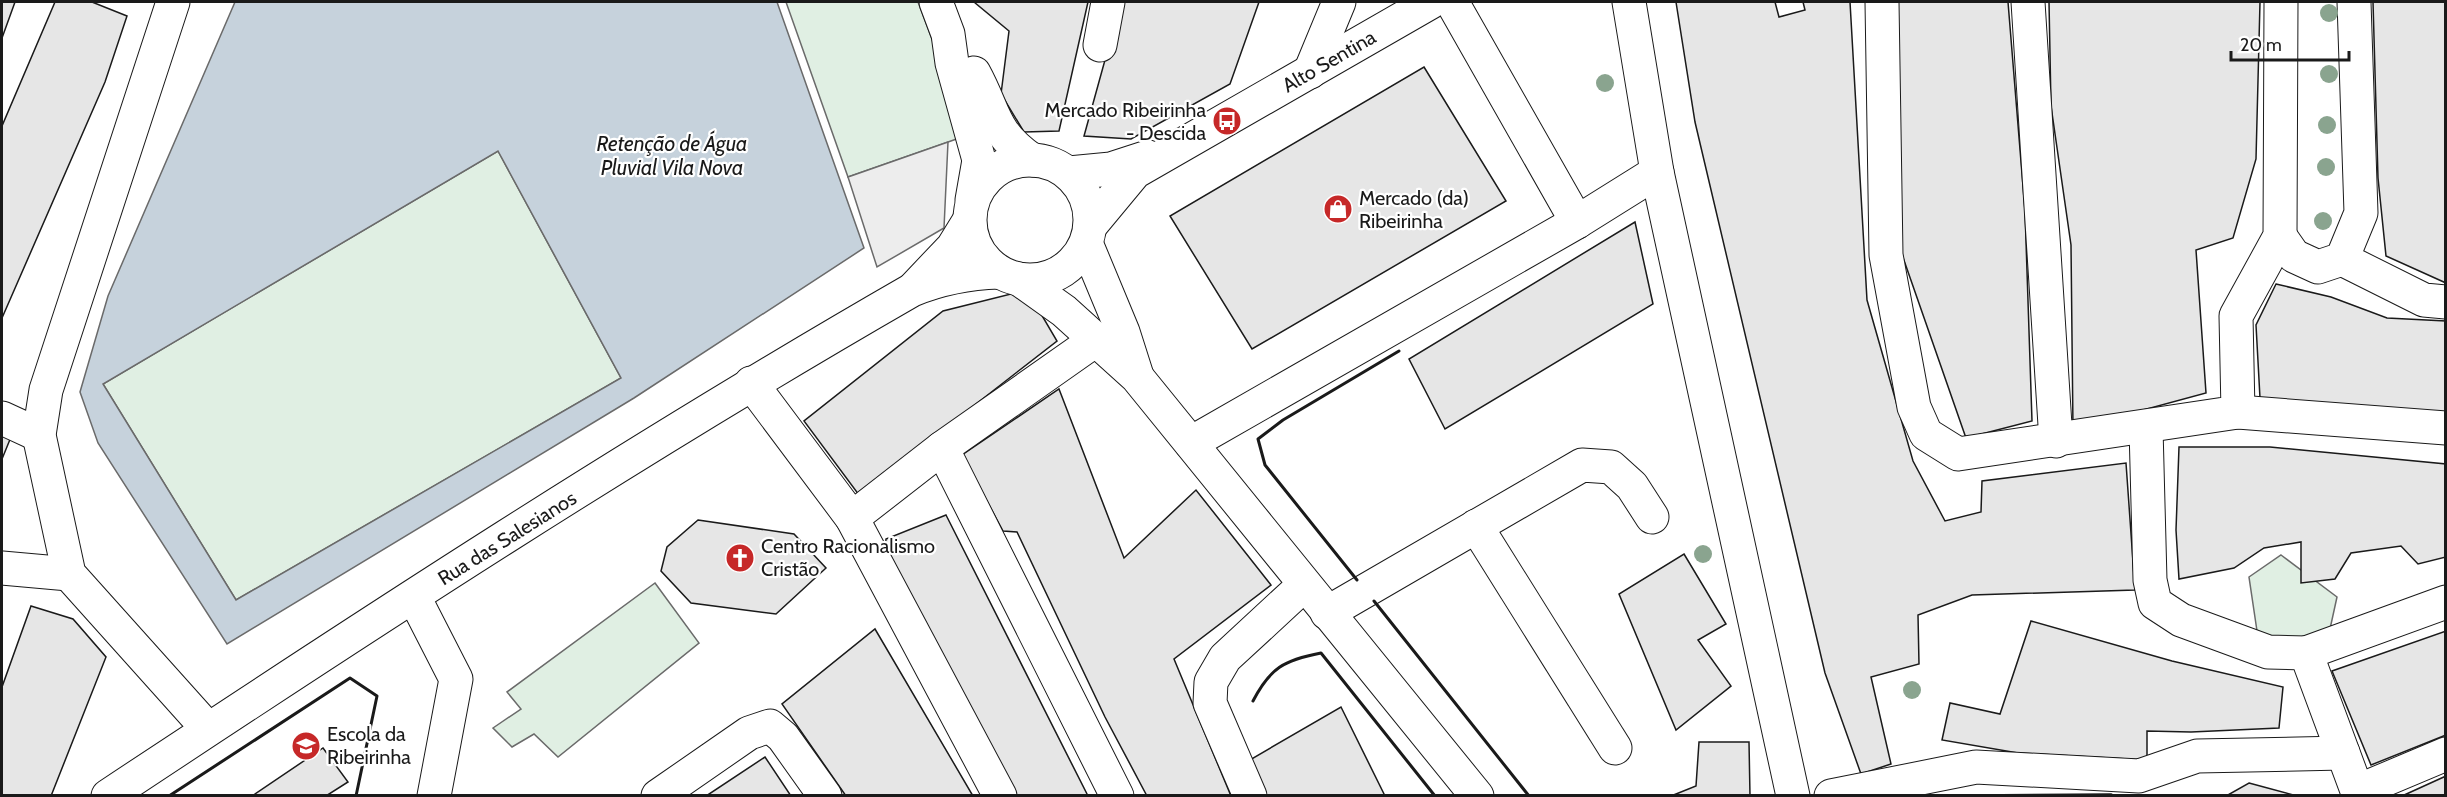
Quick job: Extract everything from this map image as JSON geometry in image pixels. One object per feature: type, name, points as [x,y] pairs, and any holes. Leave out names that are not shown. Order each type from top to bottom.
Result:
[{"type":"street","points":[[173,2],[46,390],[39,435],[69,574],[208,729]]},
{"type":"street","points":[[936,2],[948,34],[981,86],[994,120],[1010,144],[1032,160]]},
{"type":"street","points":[[1100,45],[1108,2]]},
{"type":"street","points":[[1310,72],[1339,2]]},
{"type":"street","name":"Alto Sentina","points":[[1088,234],[1135,172],[1431,2]]},
{"type":"street","points":[[1452,2],[1577,222]]},
{"type":"street","points":[[1629,2],[1657,172],[1793,795]]},
{"type":"street","points":[[1881,2],[1886,255],[1914,407],[1926,434],[1958,454],[2146,428],[2238,412],[2445,428]]},
{"type":"street","points":[[2028,2],[2056,441]]},
{"type":"street","points":[[2238,412],[2236,316],[2280,236],[2281,2]]},
{"type":"street","points":[[2342,259],[2361,213],[2354,2]]},
{"type":"street","points":[[948,34],[952,63],[979,160],[970,211],[973,241],[983,259],[1064,311],[1137,378],[1476,795]]},
{"type":"street","name":"Alto Sentina","points":[[1069,173],[1132,164],[1227,121]]},
{"type":"street","points":[[970,211],[982,184],[996,170],[1013,162],[1032,160],[1052,163],[1069,173],[1082,188],[1087,200],[1088,234],[1137,378]]},
{"type":"street","points":[[1191,443],[1577,222],[1657,172]]},
{"type":"street","name":"Rua das Salesianos","points":[[912,290],[946,254],[970,211]]},
{"type":"street","points":[[1009,276],[1039,280],[1059,273],[1075,261],[1088,234]]},
{"type":"street","points":[[2280,236],[2294,256],[2318,267],[2342,259],[2424,300],[2445,302]]},
{"type":"street","name":"Rua das Salesianos","points":[[108,795],[750,383],[912,290],[940,279],[969,273],[1009,276]]},
{"type":"street","points":[[852,518],[942,448],[1097,339]]},
{"type":"street","points":[[750,383],[852,518],[999,795]]},
{"type":"street","points":[[2,418],[39,435]]},
{"type":"street","points":[[2146,428],[2150,580],[2155,603],[2181,620],[2268,652],[2306,653],[2445,602]]},
{"type":"street","points":[[942,448],[1117,795]]},
{"type":"street","points":[[1327,613],[1582,465],[1611,467],[1632,486],[1652,517]]},
{"type":"street","points":[[1476,526],[1615,748]]},
{"type":"street","points":[[4,577],[69,574]]},
{"type":"street","points":[[1250,795],[1210,703],[1211,682],[1225,658],[1304,585]]},
{"type":"street","points":[[414,597],[456,679],[434,795]]},
{"type":"street","points":[[2306,653],[2358,793],[2445,754]]},
{"type":"street","points":[[658,795],[749,733],[770,726],[783,737],[825,795]]},
{"type":"street","points":[[1831,795],[1976,767],[2139,776],[2197,756],[2343,753]]},
{"type":"green space","points":[[786,2],[918,2],[968,135],[848,177]]},
{"type":"green space","points":[[498,151],[621,378],[236,600],[103,384]]},
{"type":"green space","points":[[2281,555],[2337,597],[2330,629],[2279,651],[2257,631],[2249,577]]},
{"type":"green space","points":[[655,583],[699,643],[558,757],[534,734],[512,747],[493,728],[521,709],[507,692]]},
{"type":"shaded area","points":[[948,142],[944,228],[877,267],[848,177]]},
{"type":"water","name":"Retenção de Água Pluvial Vila Nova","points":[[235,2],[777,2],[864,248],[634,398],[227,644],[98,443],[80,392],[108,296]],"holes":[[[498,151],[621,378],[236,600],[103,384]]]},
{"type":"building","points":[[2,2],[15,2],[2,38]]},
{"type":"building","points":[[55,2],[92,2],[127,16],[105,82],[2,318],[2,126]]},
{"type":"building","points":[[974,2],[1088,2],[1059,131],[1024,132],[1001,94],[1009,31]]},
{"type":"building","points":[[1121,2],[1259,2],[1230,84],[1131,139],[1084,136]]},
{"type":"building","points":[[1676,2],[1775,2],[1779,17],[1805,10],[1803,2],[1850,2],[1867,300],[1913,461],[1945,521],[1981,512],[1982,481],[2126,463],[2135,590],[1972,595],[1918,615],[1919,664],[1871,677],[1891,764],[1861,774],[1825,673],[1695,122]]},
{"type":"building","points":[[1897,2],[2008,2],[2025,211],[2032,421],[1966,438],[1899,246]]},
{"type":"building","points":[[2049,2],[2260,2],[2256,159],[2233,238],[2196,250],[2206,393],[2073,429],[2071,245],[2051,106]]},
{"type":"building","points":[[2373,2],[2446,2],[2446,283],[2386,256],[2378,178]]},
{"type":"building","name":"Mercado (da) Ribeirinha","points":[[1424,67],[1506,201],[1252,349],[1170,216]]},
{"type":"building","points":[[1635,222],[1653,304],[1445,429],[1409,359]]},
{"type":"building","points":[[2276,284],[2331,297],[2387,318],[2446,321],[2446,415],[2260,398],[2256,325]]},
{"type":"building","points":[[1027,290],[1057,341],[859,495],[804,421],[943,311]]},
{"type":"building","points":[[1059,389],[1124,558],[1196,490],[1271,585],[1174,659],[1231,796],[1147,796],[1105,717],[1017,532],[1003,531],[962,455]]},
{"type":"building","points":[[2,433],[11,437],[2,459]]},
{"type":"building","points":[[2179,447],[2270,447],[2446,464],[2446,557],[2418,564],[2401,546],[2351,553],[2335,579],[2301,583],[2301,542],[2264,548],[2234,568],[2179,579],[2176,530]]},
{"type":"building","points":[[946,515],[1088,796],[1017,796],[884,558],[886,539]]},
{"type":"building","name":"Centro Racionalismo Cristão","points":[[698,520],[794,534],[826,568],[776,614],[691,603],[661,571],[667,547]]},
{"type":"building","points":[[1684,554],[1726,624],[1698,640],[1731,686],[1676,730],[1619,594]]},
{"type":"building","points":[[31,606],[73,619],[106,657],[51,796],[2,796],[2,687]]},
{"type":"building","points":[[2031,621],[2172,661],[2283,687],[2279,728],[2191,732],[2147,731],[2147,760],[2018,753],[1942,740],[1950,703],[2000,714]]},
{"type":"building","points":[[875,629],[973,796],[846,796],[782,704]]},
{"type":"building","points":[[2446,631],[2446,735],[2371,765],[2332,671]]},
{"type":"building","points":[[1341,707],[1385,796],[1263,796],[1248,761]]},
{"type":"building","points":[[1699,742],[1749,742],[1750,796],[1671,796],[1696,786]]},
{"type":"building","points":[[323,748],[348,782],[326,796],[252,796]]},
{"type":"building","points":[[765,757],[791,796],[706,796]]},
{"type":"building","points":[[2446,776],[2446,796],[2402,796]]},
{"type":"building","points":[[2249,783],[2297,796],[2226,796]]},
{"type":"building","points":[[2111,794],[2115,796],[1968,796],[1970,795]]},
{"type":"wall","points":[[1357,580],[1265,465],[1258,439],[1283,420],[1399,351]]},
{"type":"wall","points":[[1374,601],[1529,796]]},
{"type":"wall","points":[[1253,701],[1272,673],[1280,667],[1297,659],[1321,653],[1435,796]]},
{"type":"wall","points":[[169,796],[350,678],[377,696],[356,796]]},
{"type":"place","name":"Mercado Ribeirinha - Descida","points":[[1227,121]]},
{"type":"place","name":"Mercado (da) Ribeirinha","points":[[1338,209]]},
{"type":"place","name":"Centro Racionalismo Cristão","points":[[740,558]]},
{"type":"place","name":"Escola da Ribeirinha","points":[[306,746]]}]
